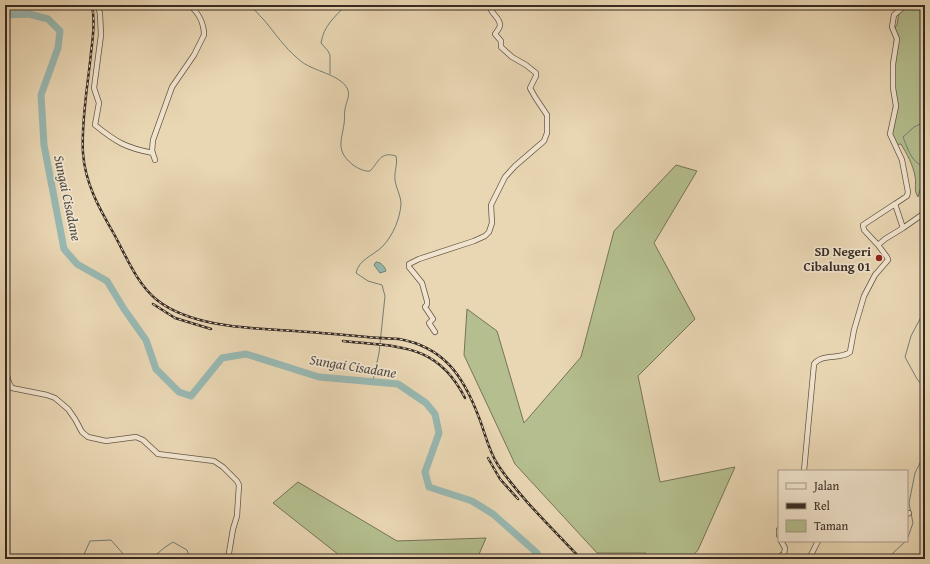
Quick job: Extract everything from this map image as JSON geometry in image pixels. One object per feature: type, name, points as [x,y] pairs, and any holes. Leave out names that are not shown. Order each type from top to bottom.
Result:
[{"type":"street","points":[[98,5],[101,35],[94,88],[99,103],[95,125],[120,144],[153,153]]},
{"type":"street","points":[[155,160],[153,153],[153,140],[172,87],[194,55],[204,35],[200,17],[196,11],[188,5]]},
{"type":"street","points":[[435,332],[429,323],[433,319],[425,306],[427,301],[423,285],[409,264],[419,259],[474,241],[487,234],[492,223],[490,205],[505,177],[515,166],[544,141],[547,133],[547,115],[530,88],[536,73],[526,65],[510,56],[501,47],[501,41],[495,34],[500,24],[490,9],[490,5]]},
{"type":"street","points":[[804,470],[814,364],[820,359],[846,354],[851,351],[854,330],[864,296],[874,276],[888,260],[864,230],[863,225],[895,204],[908,193],[902,160],[890,134],[896,106],[892,88],[893,64],[897,40],[892,26],[895,14],[902,8],[902,5]]},
{"type":"street","points":[[895,204],[903,228]]},
{"type":"street","points":[[878,246],[923,214]]},
{"type":"street","points":[[5,368],[12,388],[55,398],[68,409],[82,432],[88,437],[106,441],[136,437],[143,440],[158,454],[212,460],[220,465],[237,481],[239,485],[237,516],[228,559]]},
{"type":"street","points":[[782,542],[785,548],[782,559]]},
{"type":"street","points":[[808,559],[817,542]]},
{"type":"green space","points":[[900,5],[925,5],[925,173],[918,197],[914,172],[910,160],[901,144],[893,145],[891,123],[893,115],[895,67],[893,65],[895,27],[897,25]]},
{"type":"green space","points":[[676,165],[697,171],[654,243],[695,319],[638,376],[660,482],[735,467],[698,550],[690,559],[647,559],[646,553],[597,553],[515,464],[464,355],[467,309],[497,331],[524,423],[581,357],[614,231]]},
{"type":"green space","points":[[298,482],[397,541],[486,538],[477,559],[344,559],[273,503]]},
{"type":"water","points":[[376,262],[380,263],[386,271],[380,273],[374,265]]},
{"type":"waterway","points":[[251,5],[284,45],[297,58],[307,65],[333,76],[347,88],[348,96],[341,146],[342,151],[348,160],[353,165],[366,171],[370,171],[383,156],[396,156],[397,162],[395,180],[401,204],[398,221],[387,242],[363,261],[356,273],[368,281],[382,285],[385,296],[379,353],[373,381]]},
{"type":"waterway","points":[[330,74],[330,55],[321,43],[322,37],[327,26],[346,5]]},
{"type":"waterway","name":"Sungai Cisadane","points":[[5,15],[29,14],[48,19],[60,31],[58,48],[41,95],[44,145],[64,249],[77,264],[107,281],[124,309],[146,340],[156,369],[179,392],[191,396],[222,358],[246,354],[319,377],[398,384],[426,403],[435,414],[439,433],[425,472],[429,487],[472,501],[493,514],[537,553],[540,559]]},
{"type":"waterway","points":[[925,30],[923,31],[921,42],[925,51]]},
{"type":"waterway","points":[[925,122],[914,127],[903,137],[913,159],[920,165],[925,166]]},
{"type":"waterway","points":[[925,316],[921,317],[911,336],[905,357],[917,379],[925,389]]},
{"type":"waterway","points":[[908,537],[913,523],[909,503],[915,473],[925,453]]},
{"type":"waterway","points":[[82,559],[90,541],[111,540],[126,559]]},
{"type":"waterway","points":[[151,559],[173,542],[187,550],[190,559]]},
{"type":"waterway","points":[[891,559],[893,553],[905,542]]},
{"type":"railway","points":[[92,5],[93,35],[83,129],[84,164],[98,205],[132,269],[150,293],[157,300],[173,310],[190,317],[209,322],[250,328],[399,339],[415,343],[440,356],[450,365],[466,388],[498,465],[516,490],[581,559]]},
{"type":"railway","points":[[153,304],[175,318],[211,329]]},
{"type":"railway","points":[[343,341],[398,347],[414,351],[428,357],[442,366],[454,380],[465,398]]},
{"type":"railway","points":[[488,458],[500,479],[518,499]]},
{"type":"place","name":"SD Negeri Cibalung 01","points":[[879,258]]}]
